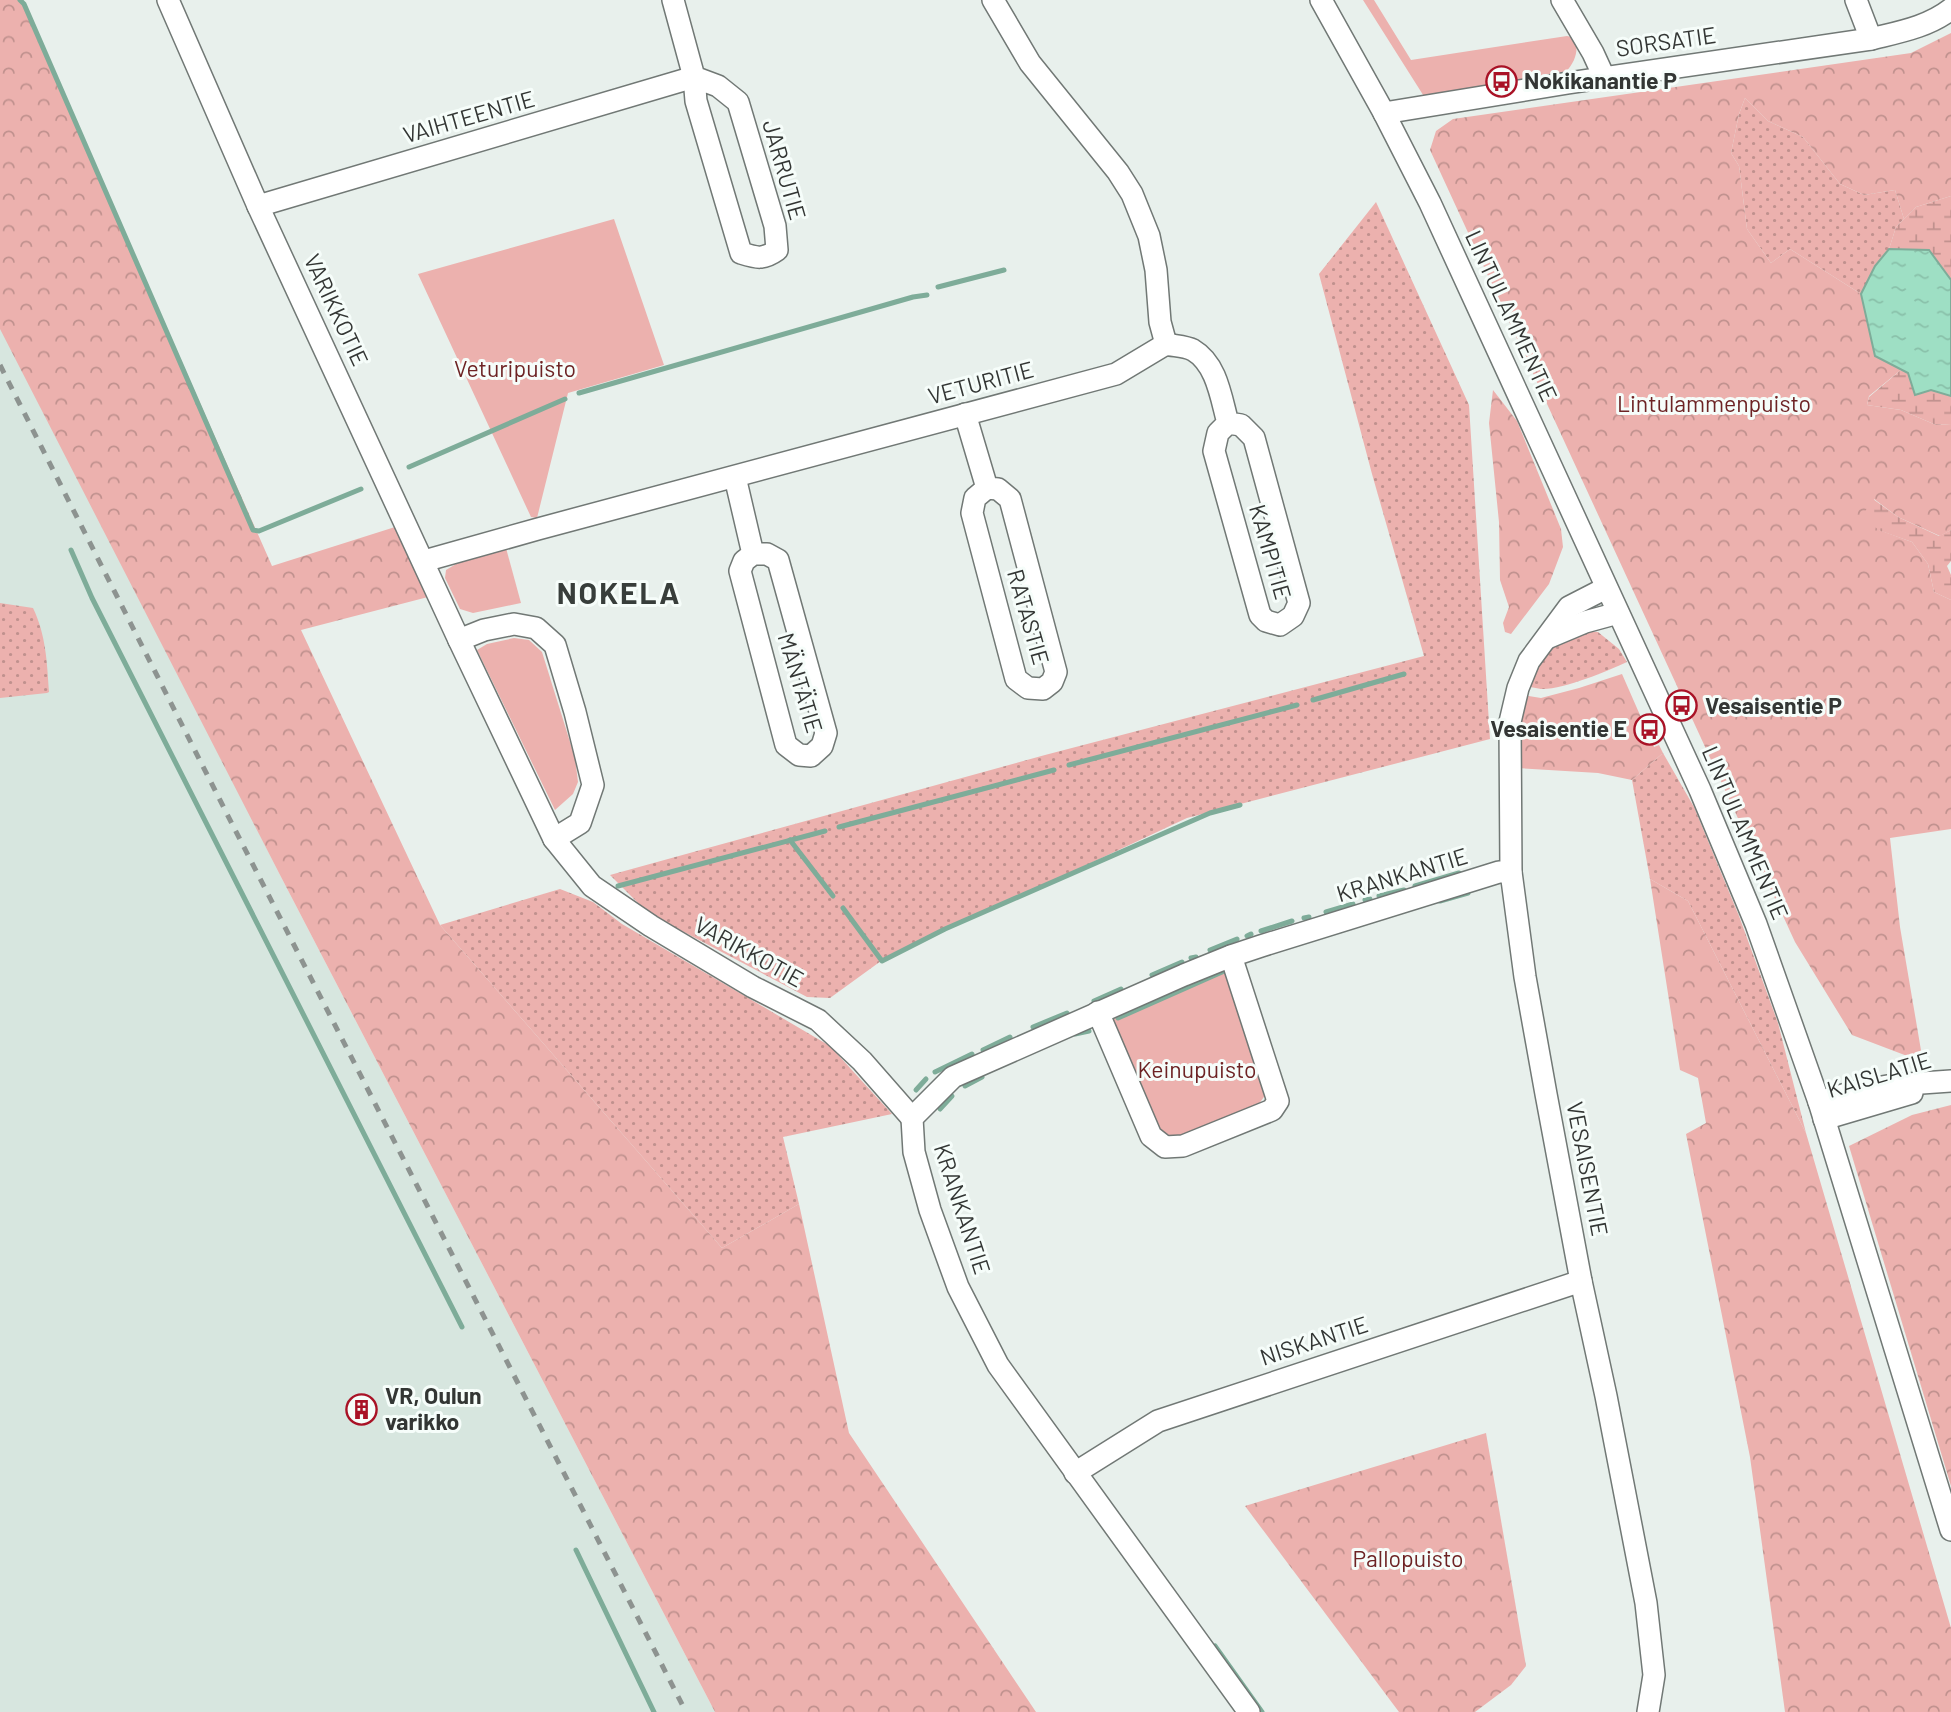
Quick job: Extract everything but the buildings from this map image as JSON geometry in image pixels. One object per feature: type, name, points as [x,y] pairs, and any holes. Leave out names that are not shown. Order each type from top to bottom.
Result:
[{"type":"street","name":"VARIKKOTIE","points":[[168,0],[258,206],[554,839],[592,886],[663,934],[753,987],[818,1020],[862,1061],[912,1118]]},
{"type":"street","name":"JARRUTIE","points":[[673,0],[694,77],[696,101],[741,253],[767,257],[777,250],[775,226],[738,102],[719,86],[694,77]]},
{"type":"street","points":[[993,0],[1030,63],[1118,172],[1132,194],[1149,236],[1156,270],[1160,322],[1166,344],[1190,349],[1205,359],[1217,382],[1228,423]]},
{"type":"street","name":"LINTULAMMENTIE","points":[[1321,0],[1425,192],[1700,790],[1756,923],[1821,1111],[1951,1530]]},
{"type":"street","points":[[1562,0],[1604,77]]},
{"type":"street","points":[[1856,0],[1871,39]]},
{"type":"street","name":"SORSATIE","points":[[1384,114],[1604,77],[1871,39],[1939,19],[1951,9]]},
{"type":"street","name":"VAIHTEENTIE","points":[[258,206],[694,77]]},
{"type":"street","name":"VETURITIE","points":[[424,561],[1116,374],[1166,344]]},
{"type":"street","points":[[965,414],[987,488]]},
{"type":"street","name":"KAMPITIE","points":[[1228,423],[1241,425],[1254,439],[1299,603],[1293,616],[1280,625],[1266,621],[1260,615],[1214,451],[1218,433],[1228,423]]},
{"type":"street","points":[[736,477],[753,554]]},
{"type":"street","name":"RATASTIE","points":[[987,488],[998,489],[1010,499],[1056,672],[1052,682],[1043,689],[1028,688],[1016,679],[972,513],[975,498],[987,488]]},
{"type":"street","name":"MÄNTÄTIE","points":[[753,554],[767,554],[778,560],[827,733],[821,746],[811,756],[799,755],[786,745],[740,571],[744,561],[753,554]]},
{"type":"street","name":"VESAISENTIE","points":[[1606,588],[1569,607],[1529,661],[1518,688],[1510,722],[1511,872],[1525,977],[1581,1281],[1646,1603],[1654,1675],[1648,1712]]},
{"type":"street","points":[[1545,639],[1585,622],[1618,613]]},
{"type":"street","points":[[459,640],[484,630],[514,624],[536,628],[555,645],[593,785],[580,824],[554,839]]},
{"type":"street","name":"KRANKANTIE","points":[[1249,1712],[998,1365],[958,1287],[930,1210],[914,1152],[912,1118],[953,1077],[1231,956],[1499,872],[1511,872]]},
{"type":"street","points":[[1098,1012],[1151,1136],[1166,1147],[1183,1146],[1272,1110],[1278,1101],[1231,956]]},
{"type":"street","name":"KAISLATIE","points":[[1821,1111],[1950,1081]]},
{"type":"street","name":"NISKANTIE","points":[[1075,1473],[1158,1420],[1581,1281]]},
{"type":"shaded area","points":[[0,315],[280,875],[715,1712],[0,1712]]},
{"type":"green space","points":[[0,0],[22,0],[272,566],[395,527],[428,597],[301,630],[440,925],[722,1248],[799,1204],[849,1433],[1036,1712],[715,1712],[0,329]]},
{"type":"green space","points":[[1363,0],[1374,0],[1411,60],[1567,36],[1575,38],[1575,56],[1566,72],[1425,98]]},
{"type":"green space","name":"Lintulammenpuisto","points":[[1951,33],[1951,196],[1916,207],[1904,219],[1895,190],[1864,195],[1840,184],[1803,137],[1768,121],[1745,98],[1731,153],[1739,166],[1747,229],[1771,263],[1790,249],[1861,294],[1875,356],[1902,369],[1869,396],[1867,405],[1901,410],[1936,425],[1951,424],[1951,530],[1940,536],[1898,517],[1874,499],[1879,530],[1912,542],[1928,564],[1934,592],[1951,600],[1951,829],[1890,838],[1900,927],[1923,1062],[1852,1035],[1795,942],[1430,150],[1436,131],[1453,119],[1911,53]]},
{"type":"green space","points":[[1745,98],[1768,121],[1803,137],[1840,184],[1864,195],[1895,190],[1904,219],[1896,227],[1889,249],[1875,266],[1861,294],[1790,249],[1771,263],[1747,229],[1739,166],[1731,153]]},
{"type":"green space","points":[[1951,196],[1951,280],[1929,250],[1889,249],[1896,227],[1916,207]]},
{"type":"green space","points":[[1376,202],[1469,405],[1490,739],[1187,818],[881,961],[830,998],[807,997],[648,913],[610,875],[1045,755],[1424,656],[1319,274]]},
{"type":"green space","name":"Veturipuisto","points":[[614,219],[664,365],[568,393],[537,518],[531,517],[418,274]]},
{"type":"green space","points":[[1902,369],[1931,390],[1951,396],[1951,424],[1936,425],[1901,410],[1867,405],[1869,397]]},
{"type":"green space","points":[[1493,390],[1517,421],[1561,529],[1563,547],[1549,584],[1511,634],[1505,632],[1503,623],[1509,607],[1500,580],[1499,522],[1489,423]]},
{"type":"green space","points":[[1873,499],[1898,517],[1939,536],[1951,530],[1951,561],[1947,566],[1951,575],[1951,600],[1934,592],[1928,564],[1912,542],[1878,530],[1864,513]]},
{"type":"green space","points":[[506,548],[521,603],[473,613],[460,609],[445,578],[446,570],[461,561]]},
{"type":"green space","points":[[0,603],[33,608],[43,639],[49,692],[0,698]]},
{"type":"green space","points":[[1582,631],[1598,632],[1619,649],[1627,662],[1561,686],[1541,689],[1525,686],[1533,668],[1555,643]]},
{"type":"green space","points":[[514,638],[529,640],[542,652],[575,758],[578,782],[573,794],[555,810],[477,650],[487,644]]},
{"type":"green space","points":[[1622,674],[1654,747],[1659,745],[1663,753],[1632,780],[1598,773],[1517,768],[1522,695],[1541,698]]},
{"type":"green space","points":[[1663,753],[1694,807],[1739,916],[1778,1023],[1806,1133],[1688,901],[1650,879],[1632,780]]},
{"type":"green space","points":[[1650,879],[1688,901],[1806,1133],[1951,1628],[1951,1712],[1785,1712],[1750,1457],[1686,1134],[1706,1123],[1698,1078],[1680,1070]]},
{"type":"green space","points":[[560,889],[593,902],[622,924],[830,1046],[892,1114],[783,1137],[799,1204],[722,1248],[440,925]]},
{"type":"green space","name":"Keinupuisto","points":[[1218,967],[1228,971],[1266,1094],[1256,1108],[1173,1138],[1156,1132],[1111,1022],[1112,1014]]},
{"type":"green space","points":[[1951,1105],[1951,1486],[1849,1146],[1912,1115]]},
{"type":"green space","name":"Pallopuisto","points":[[1486,1433],[1526,1666],[1511,1685],[1475,1712],[1399,1712],[1245,1506]]},
{"type":"water","points":[[1889,249],[1929,250],[1951,280],[1951,396],[1931,390],[1915,395],[1908,373],[1875,356],[1861,294],[1875,266]]},
{"type":"waterway","points":[[20,0],[253,530],[259,531],[361,489]]},
{"type":"waterway","points":[[938,287],[1004,270]]},
{"type":"waterway","points":[[579,393],[927,295]]},
{"type":"waterway","points":[[409,467],[565,399]]},
{"type":"waterway","points":[[71,550],[92,598],[462,1327]]},
{"type":"waterway","points":[[1313,700],[1404,674]]},
{"type":"waterway","points":[[1069,765],[1297,705]]},
{"type":"waterway","points":[[839,827],[1054,770]]},
{"type":"waterway","points":[[843,908],[882,961],[945,929],[1210,813],[1240,805]]},
{"type":"waterway","points":[[618,886],[825,831]]},
{"type":"waterway","points":[[790,840],[833,896]]},
{"type":"waterway","points":[[1415,886],[1459,873]]},
{"type":"waterway","points":[[1379,896],[1404,890]]},
{"type":"waterway","points":[[1440,901],[1468,893]]},
{"type":"waterway","points":[[1365,900],[1370,899]]},
{"type":"waterway","points":[[1326,912],[1353,904]]},
{"type":"waterway","points":[[1304,918],[1309,917]]},
{"type":"waterway","points":[[1261,931],[1292,921]]},
{"type":"waterway","points":[[1247,936],[1251,934]]},
{"type":"waterway","points":[[1210,950],[1237,939]]},
{"type":"waterway","points":[[1191,958],[1196,957]]},
{"type":"waterway","points":[[1152,975],[1182,962]]},
{"type":"waterway","points":[[1118,1018],[1222,972]]},
{"type":"waterway","points":[[1094,1001],[1121,989]]},
{"type":"waterway","points":[[1033,1027],[1067,1013]]},
{"type":"waterway","points":[[1075,1034],[1089,1031]]},
{"type":"waterway","points":[[983,1050],[1010,1037]]},
{"type":"waterway","points":[[935,1072],[972,1054]]},
{"type":"waterway","points":[[965,1086],[982,1077]]},
{"type":"waterway","points":[[916,1090],[926,1079]]},
{"type":"waterway","points":[[940,1109],[952,1096]]},
{"type":"waterway","points":[[576,1550],[654,1712]]},
{"type":"waterway","points":[[1215,1646],[1262,1712]]},
{"type":"railway","points":[[0,365],[686,1712]]},
{"type":"place","name":"Nokikanantie P","points":[[1501,81]]},
{"type":"place","name":"Vesaisentie P","points":[[1682,706]]},
{"type":"place","name":"Vesaisentie E","points":[[1650,729]]},
{"type":"place","name":"VR, Oulun varikko","points":[[362,1409]]},
{"type":"district","name":"NOKELA","points":[[619,594]]}]
